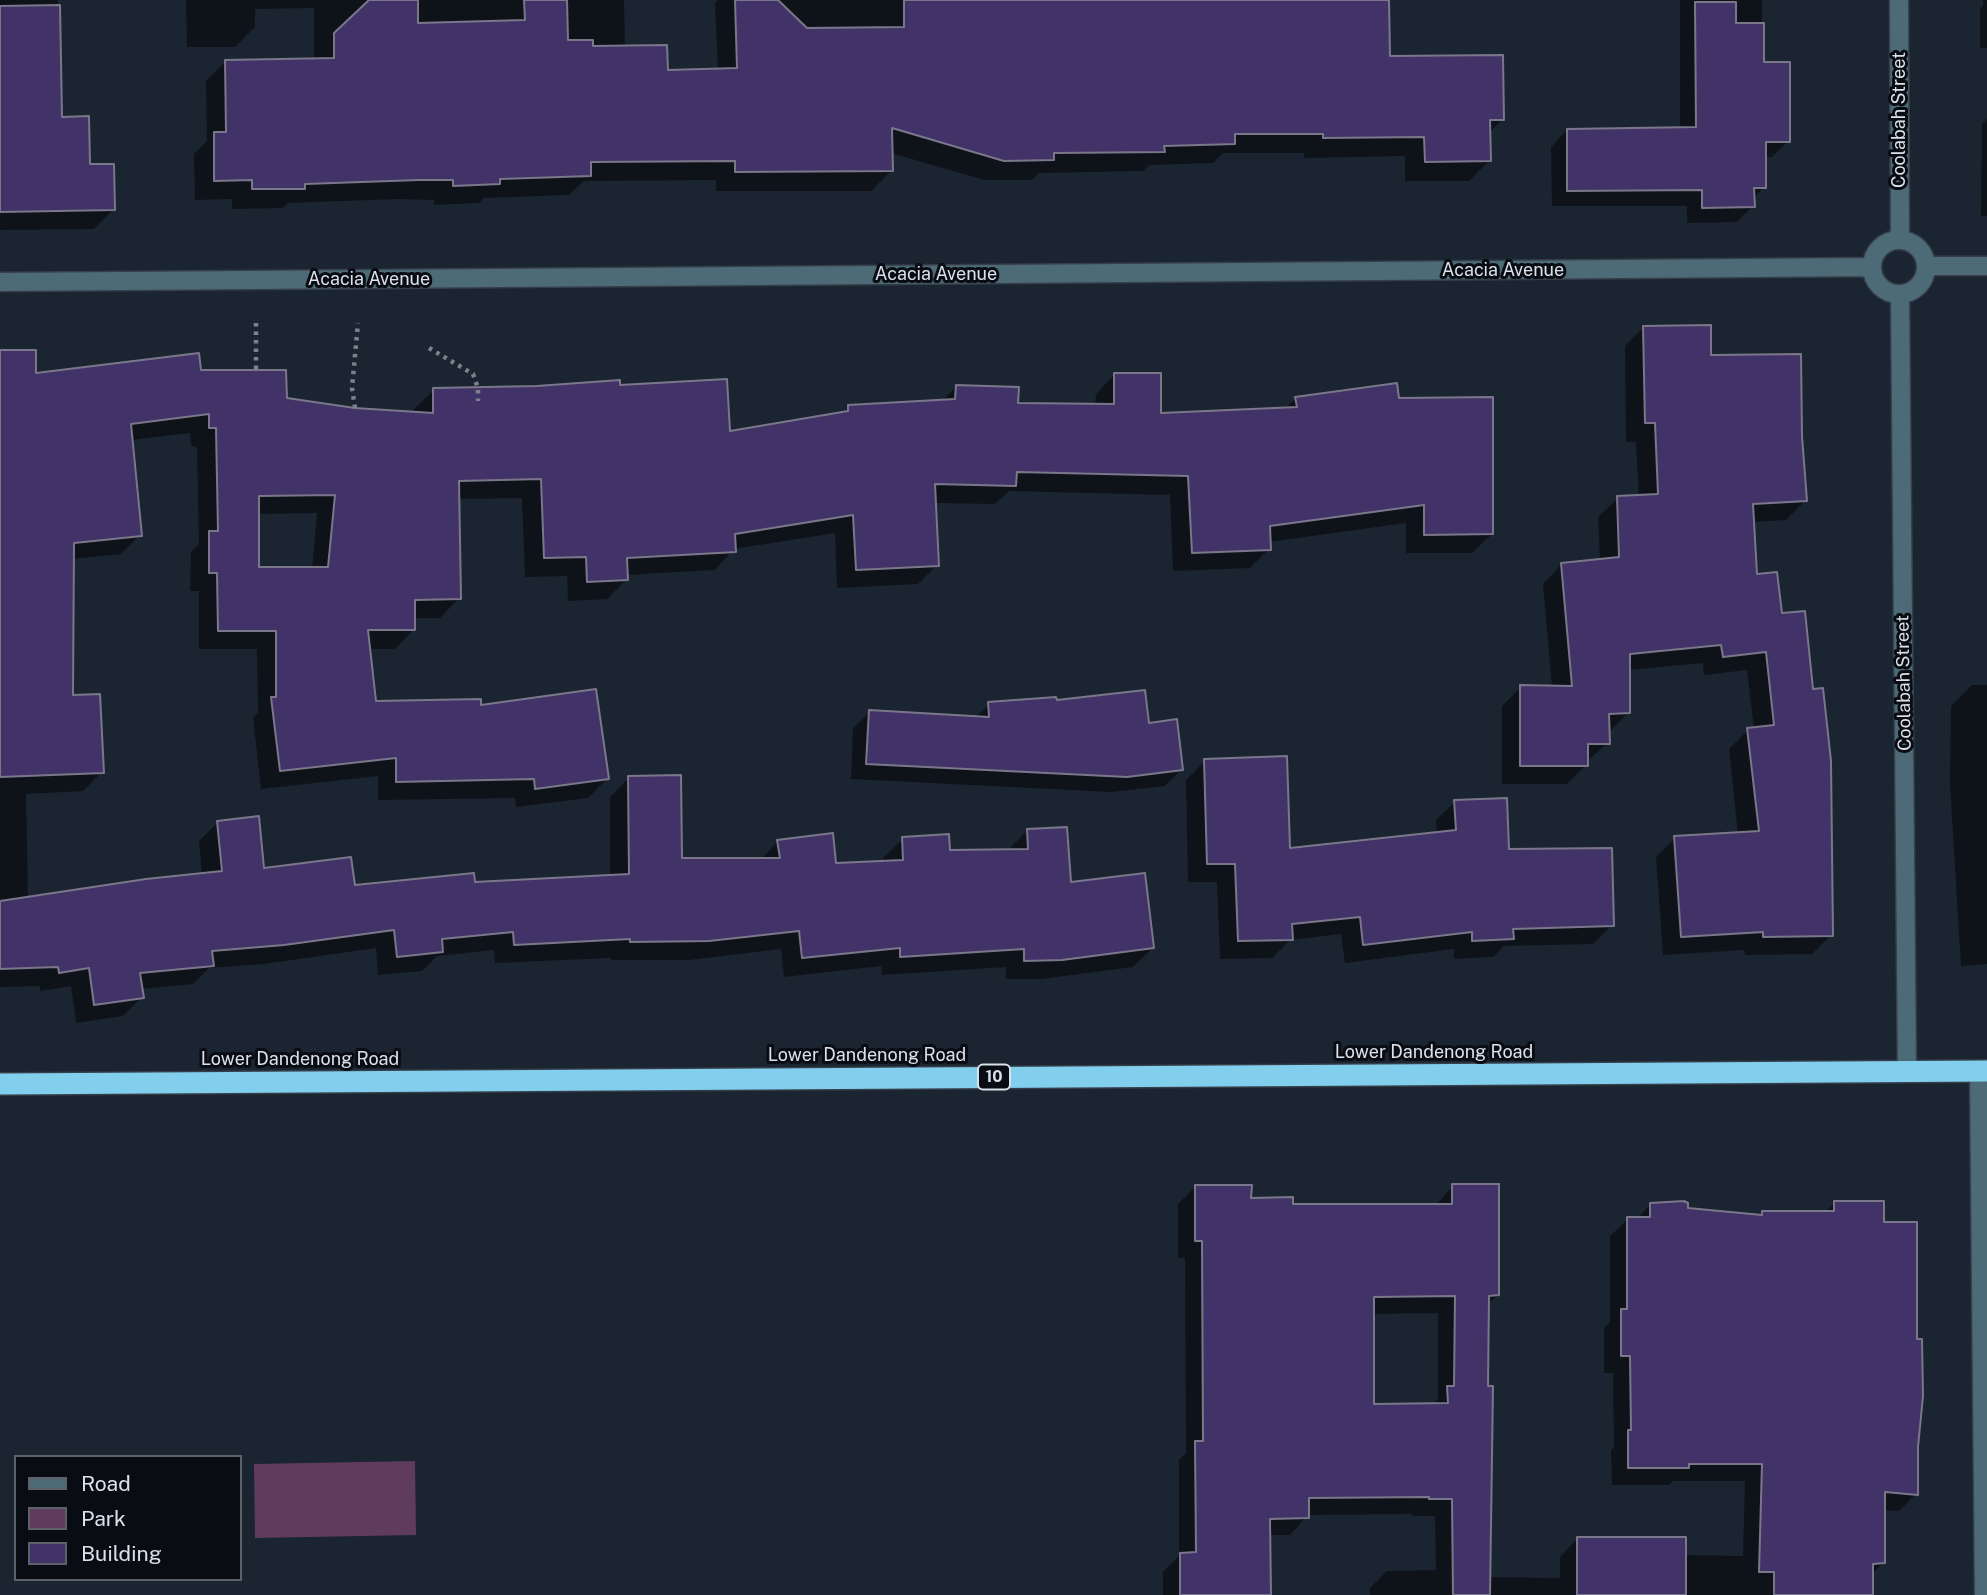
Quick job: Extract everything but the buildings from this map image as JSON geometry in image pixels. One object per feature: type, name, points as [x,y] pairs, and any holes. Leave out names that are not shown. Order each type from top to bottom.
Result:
[{"type":"highway","name":"Lower Dandenong Road","points":[[0,1084],[1983,1071]]},
{"type":"street","name":"Coolabah Street","points":[[1899,0],[1900,240]]},
{"type":"street","points":[[1891,240],[1900,240],[1916,244],[1926,258],[1927,266],[1923,282],[1909,293],[1900,295],[1883,290],[1873,275],[1872,267],[1873,258],[1884,245],[1891,240]]},
{"type":"street","points":[[1927,266],[1987,265]]},
{"type":"street","name":"Acacia Avenue","points":[[0,282],[1872,267]]},
{"type":"street","name":"Coolabah Street","points":[[1900,295],[1907,1072]]},
{"type":"street","points":[[1983,1071],[1984,1595]]},
{"type":"path","points":[[256,323],[256,371]]},
{"type":"path","points":[[355,408],[352,388],[358,323]]},
{"type":"path","points":[[429,348],[473,374],[478,388],[478,401]]},
{"type":"green space","points":[[415,1461],[416,1535],[255,1538],[254,1464]]}]
